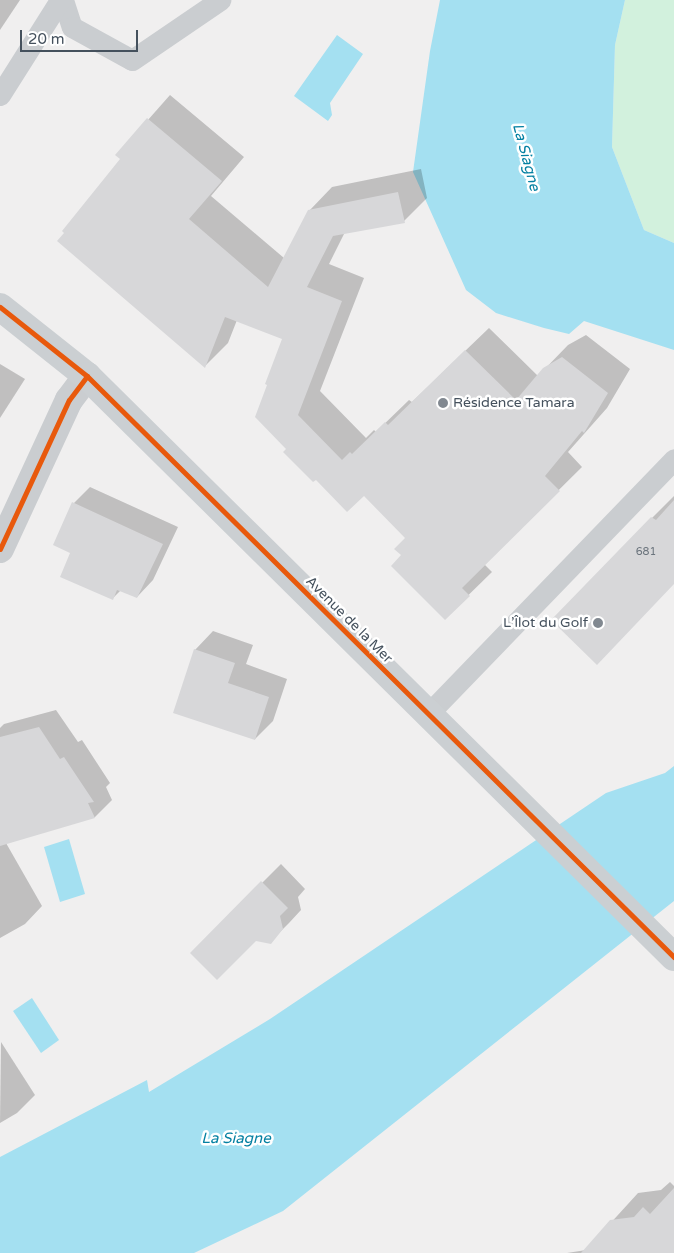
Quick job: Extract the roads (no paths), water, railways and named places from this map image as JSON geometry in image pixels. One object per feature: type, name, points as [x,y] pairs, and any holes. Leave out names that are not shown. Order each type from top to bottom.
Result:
[{"type":"main road","name":"Avenue de la Mer","points":[[0,307],[87,376],[673,957]]},
{"type":"street","points":[[0,549],[69,400],[87,376]]},
{"type":"lane","points":[[61,0],[72,27],[132,60],[220,0]]},
{"type":"lane","points":[[0,95],[61,0]]},
{"type":"lane","points":[[428,714],[674,459]]},
{"type":"water","name":"La Siagne","points":[[440,0],[625,0],[615,45],[612,147],[644,230],[674,243],[674,350],[584,321],[569,334],[544,328],[496,313],[466,290],[413,172],[430,51]]},
{"type":"water","points":[[337,35],[363,54],[330,103],[332,115],[328,121],[294,96]]},
{"type":"water","name":"La Siagne","points":[[674,766],[674,901],[283,1211],[194,1253],[0,1253],[0,1157],[147,1080],[149,1092],[270,1019],[606,793],[665,773]]},
{"type":"water","points":[[69,839],[85,894],[60,902],[44,847]]},
{"type":"water","points":[[32,998],[59,1040],[41,1053],[13,1011]]},
{"type":"place","name":"Résidence Tamara","points":[[443,403]]},
{"type":"place","name":"L’Îlot du Golf","points":[[598,623]]}]
